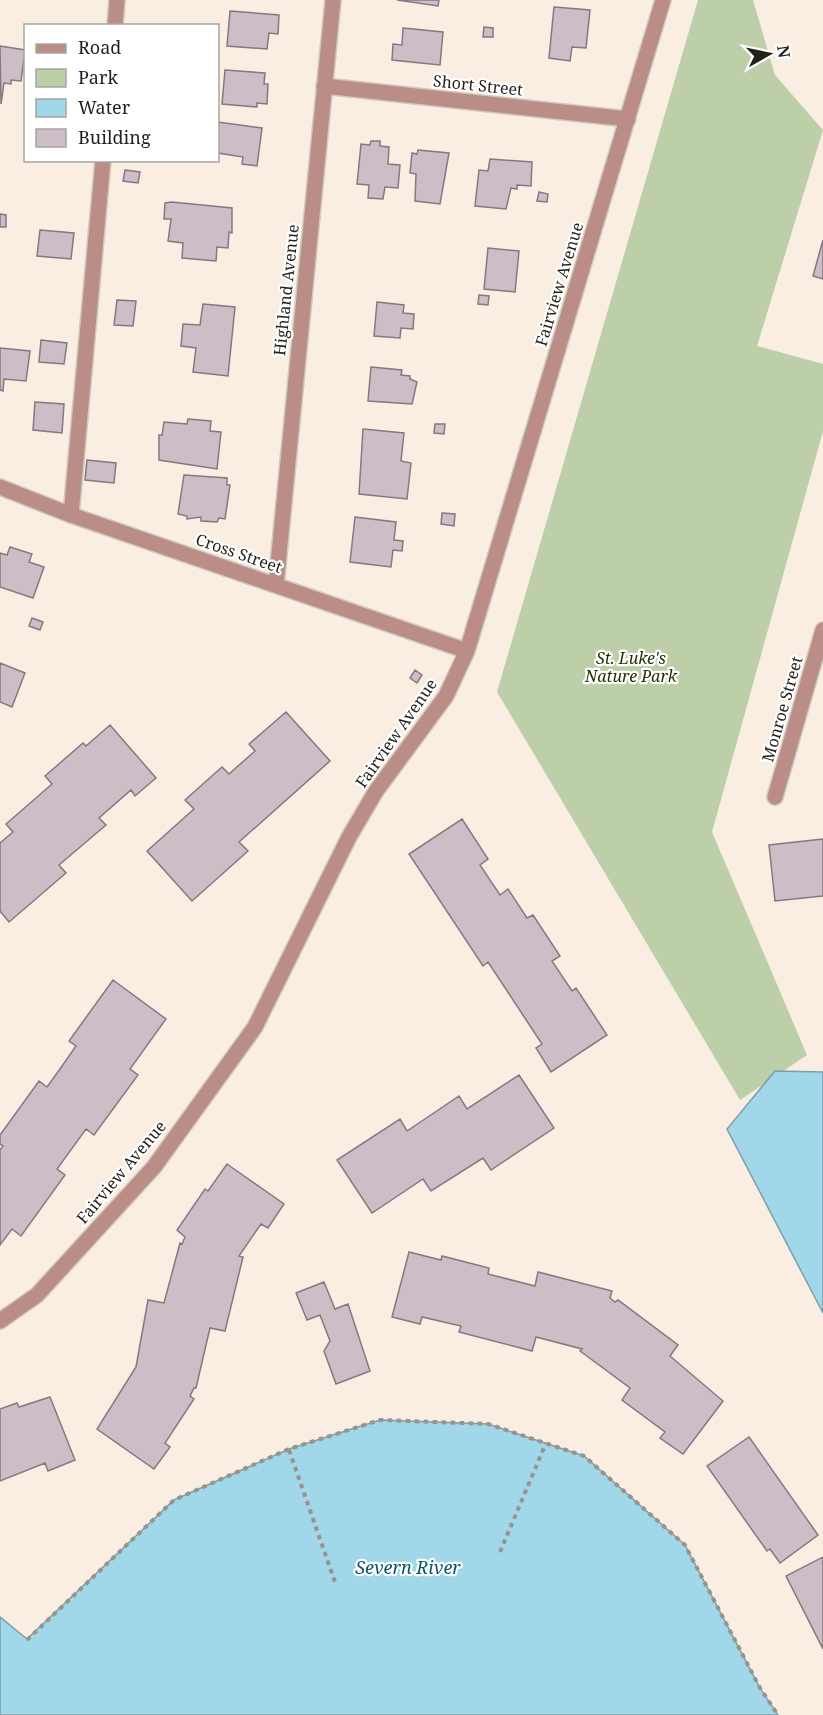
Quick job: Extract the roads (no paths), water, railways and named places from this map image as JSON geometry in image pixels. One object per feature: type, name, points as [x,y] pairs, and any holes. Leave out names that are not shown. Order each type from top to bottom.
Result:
[{"type":"street","points":[[115,24],[117,0]]},
{"type":"street","name":"Highland Avenue","points":[[276,585],[333,0]]},
{"type":"street","name":"Fairview Avenue","points":[[0,1321],[37,1295],[153,1167],[255,1027],[349,837],[376,791],[446,696],[467,651],[663,0]]},
{"type":"street","name":"Short Street","points":[[324,86],[628,119]]},
{"type":"street","points":[[71,515],[103,162]]},
{"type":"street","name":"Cross Street","points":[[0,487],[71,515],[467,651]]},
{"type":"street","name":"Monroe Street","points":[[775,797],[823,630]]},
{"type":"water","points":[[775,1071],[823,1072],[823,1313],[727,1129]]},
{"type":"water","name":"Severn River","points":[[380,1420],[488,1424],[584,1456],[685,1545],[760,1688],[778,1715],[0,1715],[0,1617],[27,1639],[174,1500],[289,1449]]},
{"type":"park label","name":"St. Luke's Nature Park","points":[[631,667]]}]
